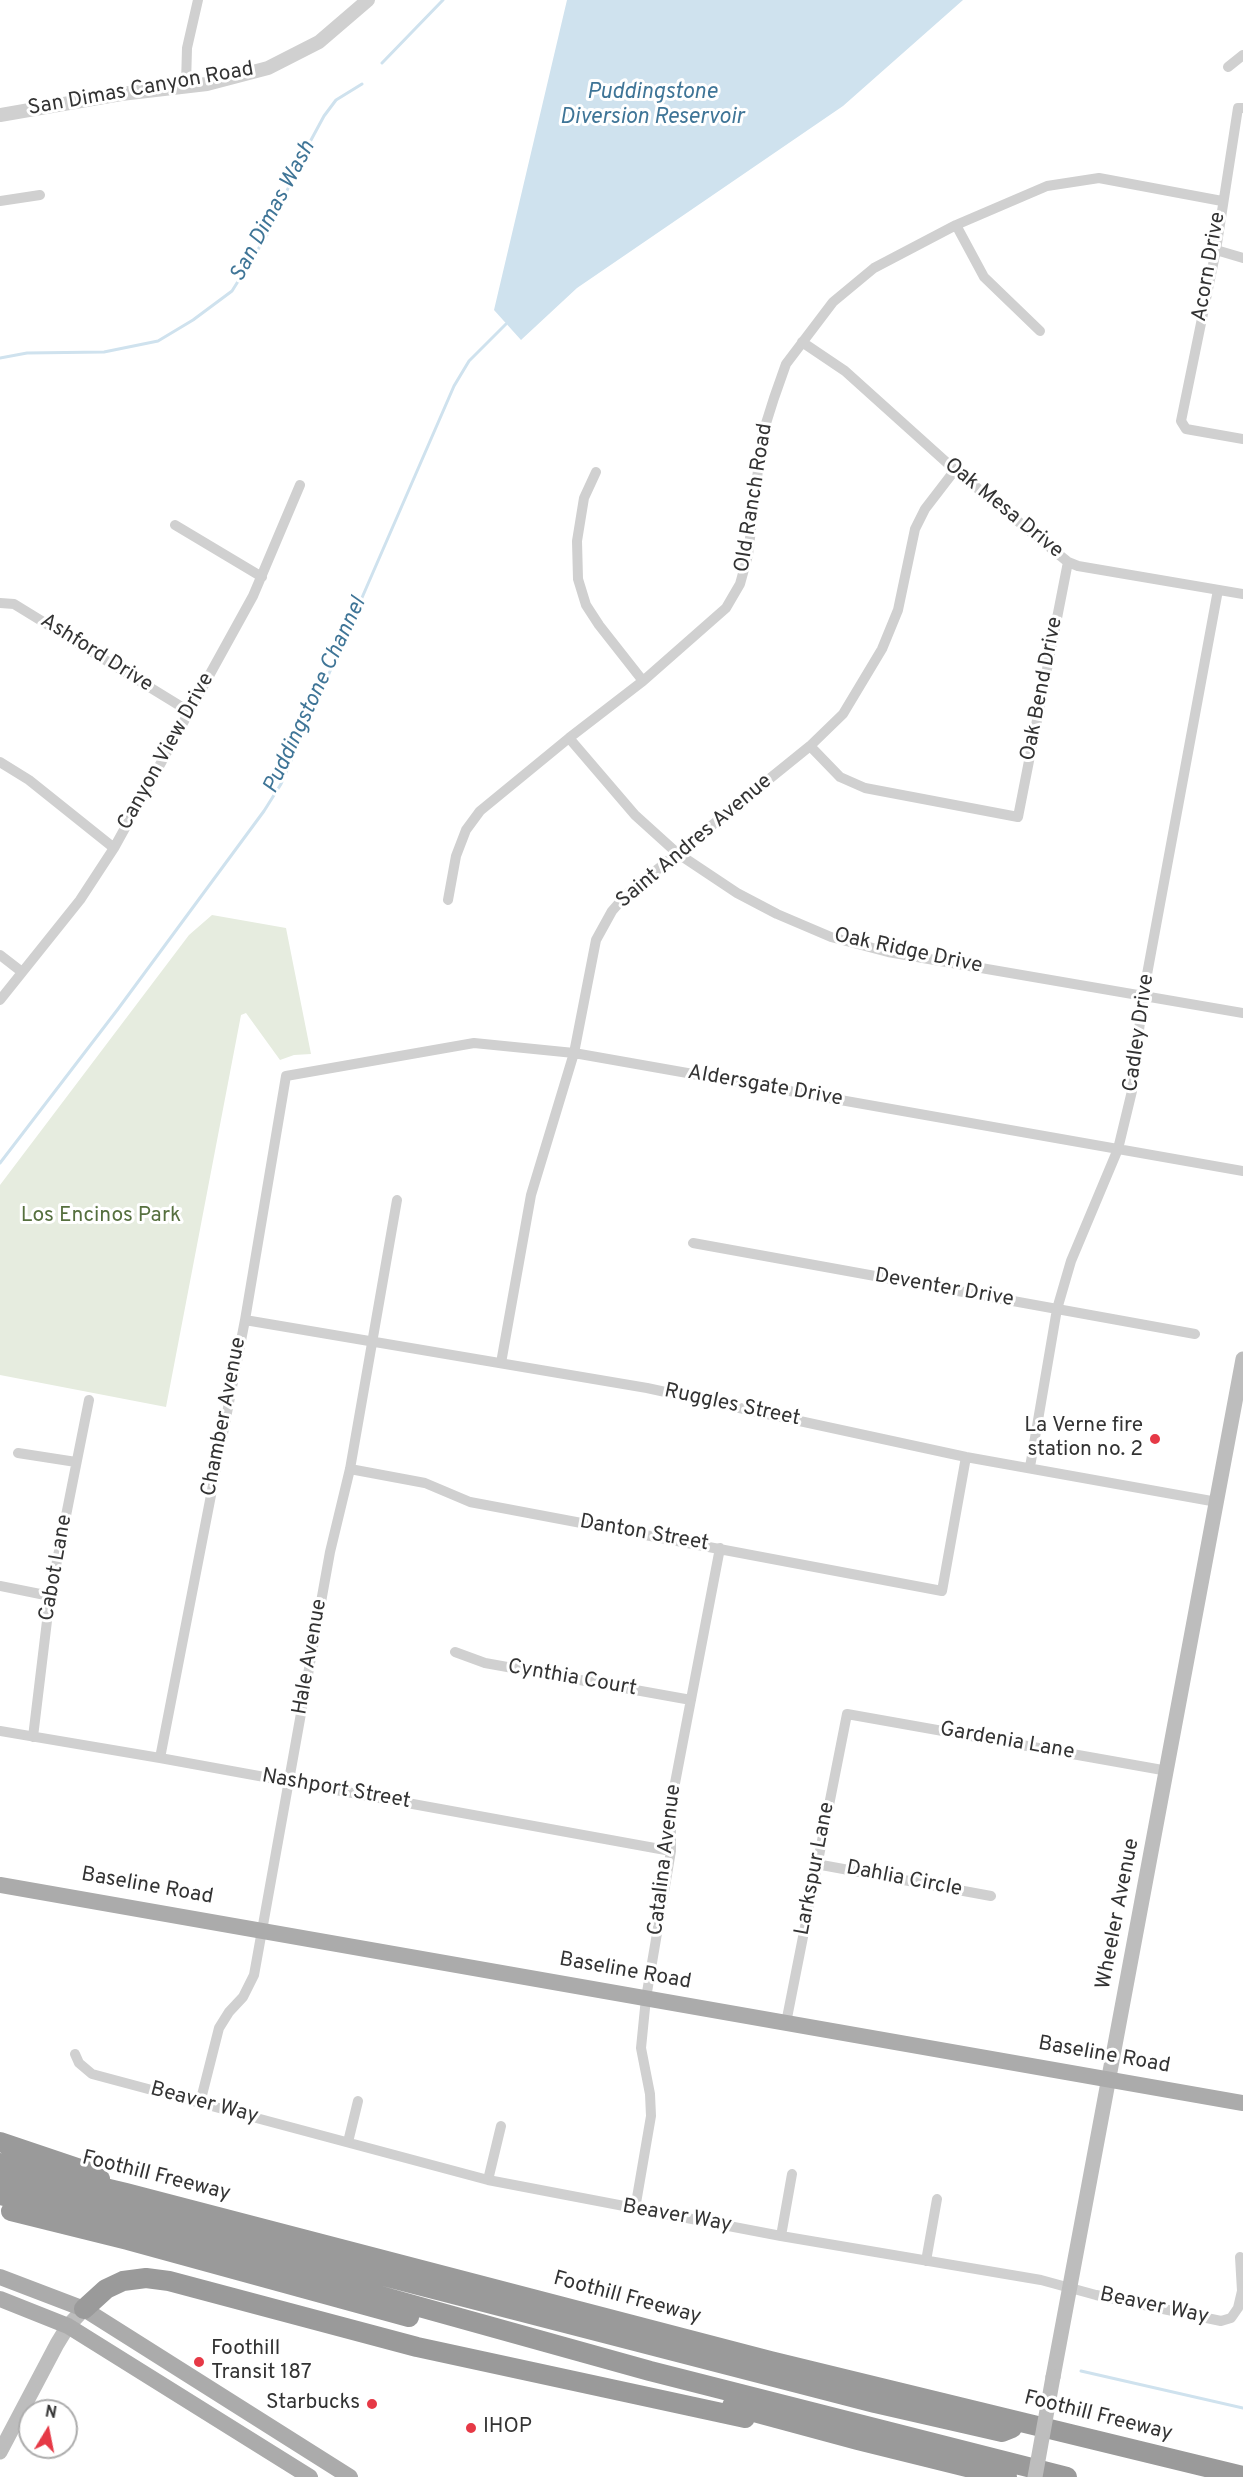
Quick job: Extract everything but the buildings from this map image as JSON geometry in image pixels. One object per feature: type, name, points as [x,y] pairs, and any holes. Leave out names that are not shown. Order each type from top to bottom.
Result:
[{"type":"highway","points":[[0,2142],[87,2170],[126,2193]]},
{"type":"highway","name":"Foothill Freeway","points":[[0,2163],[126,2193],[758,2358],[1243,2476]]},
{"type":"highway","points":[[0,2177],[875,2403],[1002,2432],[1023,2424]]},
{"type":"highway","points":[[0,2195],[165,2236],[650,2371],[1067,2477]]},
{"type":"highway","points":[[0,2208],[128,2240],[858,2440],[1007,2477]]},
{"type":"highway","points":[[84,2309],[106,2289],[123,2281],[146,2278],[169,2281],[417,2347],[593,2387],[858,2440]]},
{"type":"main road","name":"Wheeler Avenue","points":[[1035,2477],[1068,2287],[1168,1770],[1243,1359]]},
{"type":"main road","name":"Baseline Road","points":[[0,1885],[1243,2103]]},
{"type":"main road","points":[[0,2277],[51,2294],[84,2309],[350,2477]]},
{"type":"main road","points":[[0,2299],[68,2326],[310,2477]]},
{"type":"main road","points":[[0,2452],[68,2326],[84,2309]]},
{"type":"street","points":[[186,84],[187,48],[198,0]]},
{"type":"street","name":"San Dimas Canyon Road","points":[[0,115],[186,84],[207,84],[246,74],[295,56],[336,30],[368,0]]},
{"type":"street","points":[[1228,68],[1243,56]]},
{"type":"street","name":"Acorn Drive","points":[[1240,108],[1222,201],[1216,250],[1181,421],[1182,426],[1186,429],[1243,439]]},
{"type":"street","name":"Old Ranch Road","points":[[448,900],[456,856],[466,830],[480,811],[643,681],[726,608],[740,584],[747,555],[762,436],[786,364],[833,302],[874,268],[956,225],[1047,186],[1098,178],[1222,201]]},
{"type":"street","points":[[0,201],[40,195]]},
{"type":"street","points":[[956,225],[984,277],[1040,331]]},
{"type":"street","points":[[1216,250],[1243,258]]},
{"type":"street","name":"Oak Mesa Drive","points":[[802,342],[844,371],[955,470],[1068,562],[1078,566],[1243,594]]},
{"type":"street","name":"Saint Andres Avenue","points":[[501,1364],[531,1195],[574,1053],[596,940],[612,911],[627,894],[810,746],[843,714],[882,649],[898,610],[915,529],[925,509],[955,470]]},
{"type":"street","points":[[596,472],[584,498],[577,541],[578,579],[586,605],[643,681]]},
{"type":"street","name":"Canyon View Drive","points":[[0,1000],[80,900],[114,848],[262,578],[300,485]]},
{"type":"street","points":[[175,525],[262,578]]},
{"type":"street","name":"Oak Bend Drive","points":[[810,746],[840,777],[865,788],[1018,816],[1068,562]]},
{"type":"street","name":"Cadley Drive","points":[[1030,1467],[1057,1309],[1071,1261],[1118,1149],[1132,1091],[1143,996],[1218,590]]},
{"type":"street","name":"Ashford Drive","points":[[0,603],[14,604],[190,712]]},
{"type":"street","name":"Oak Ridge Drive","points":[[569,738],[636,814],[677,853],[737,893],[777,914],[831,937],[888,952],[1243,1013]]},
{"type":"street","points":[[0,762],[29,780],[114,848]]},
{"type":"street","points":[[0,955],[22,972]]},
{"type":"street","name":"Aldersgate Drive","points":[[286,1076],[474,1043],[574,1053],[1243,1171]]},
{"type":"street","name":"Chamber Avenue","points":[[160,1758],[245,1320],[286,1076]]},
{"type":"street","name":"Hale Avenue","points":[[200,2103],[219,2028],[229,2012],[243,1997],[254,1975],[330,1552],[350,1469],[398,1200]]},
{"type":"street","name":"Deventer Drive","points":[[693,1243],[1195,1334]]},
{"type":"street","name":"Ruggles Street","points":[[245,1320],[647,1388],[966,1457],[1217,1502]]},
{"type":"street","name":"Cabot Lane","points":[[33,1737],[50,1596],[89,1400]]},
{"type":"street","points":[[18,1453],[76,1462]]},
{"type":"street","name":"Danton Street","points":[[350,1469],[425,1483],[470,1502],[942,1591],[966,1457]]},
{"type":"street","name":"Catalina Avenue","points":[[635,2209],[651,2116],[650,2094],[641,2048],[646,1998],[671,1851],[671,1804],[720,1548]]},
{"type":"street","points":[[0,1586],[50,1596]]},
{"type":"street","name":"Cynthia Court","points":[[455,1652],[485,1663],[690,1700]]},
{"type":"street","name":"Gardenia Lane","points":[[847,1714],[1168,1770]]},
{"type":"street","name":"Larkspur Lane","points":[[786,2023],[847,1714]]},
{"type":"street","name":"Nashport Street","points":[[0,1731],[671,1851]]},
{"type":"street","name":"Dahlia Circle","points":[[816,1864],[991,1896]]},
{"type":"street","name":"Beaver Way","points":[[75,2054],[79,2063],[92,2074],[488,2180],[781,2236],[1068,2287],[1221,2321],[1231,2318],[1238,2308],[1242,2290],[1240,2257]]},
{"type":"street","points":[[348,2142],[358,2101]]},
{"type":"street","points":[[488,2180],[501,2126]]},
{"type":"street","points":[[781,2236],[792,2174]]},
{"type":"street","points":[[926,2261],[937,2199]]},
{"type":"green space","name":"Los Encinos Park","points":[[212,915],[286,928],[311,1054],[294,1055],[280,1060],[246,1013],[241,1015],[166,1407],[0,1375],[0,1185],[189,935]]},
{"type":"water","name":"Puddingstone Diversion Reservoir","points":[[567,0],[963,0],[843,106],[577,288],[521,340],[494,310]]},
{"type":"waterway","name":"San Dimas Wash","points":[[382,63],[443,0]]},
{"type":"waterway","name":"San Dimas Wash","points":[[0,358],[27,353],[104,352],[158,341],[193,320],[232,291],[267,235],[304,153],[324,116],[336,100],[362,84]]},
{"type":"waterway","name":"Puddingstone Channel","points":[[0,1163],[118,1009],[264,811],[281,784],[454,386],[469,361],[506,324]]},
{"type":"waterway","points":[[1081,2371],[1243,2408]]},
{"type":"place","name":"La Verne fire station no. 2","points":[[1155,1439]]},
{"type":"place","name":"Foothill Transit 187","points":[[199,2362]]},
{"type":"place","name":"Starbucks","points":[[372,2404]]},
{"type":"place","name":"IHOP","points":[[471,2428]]}]
